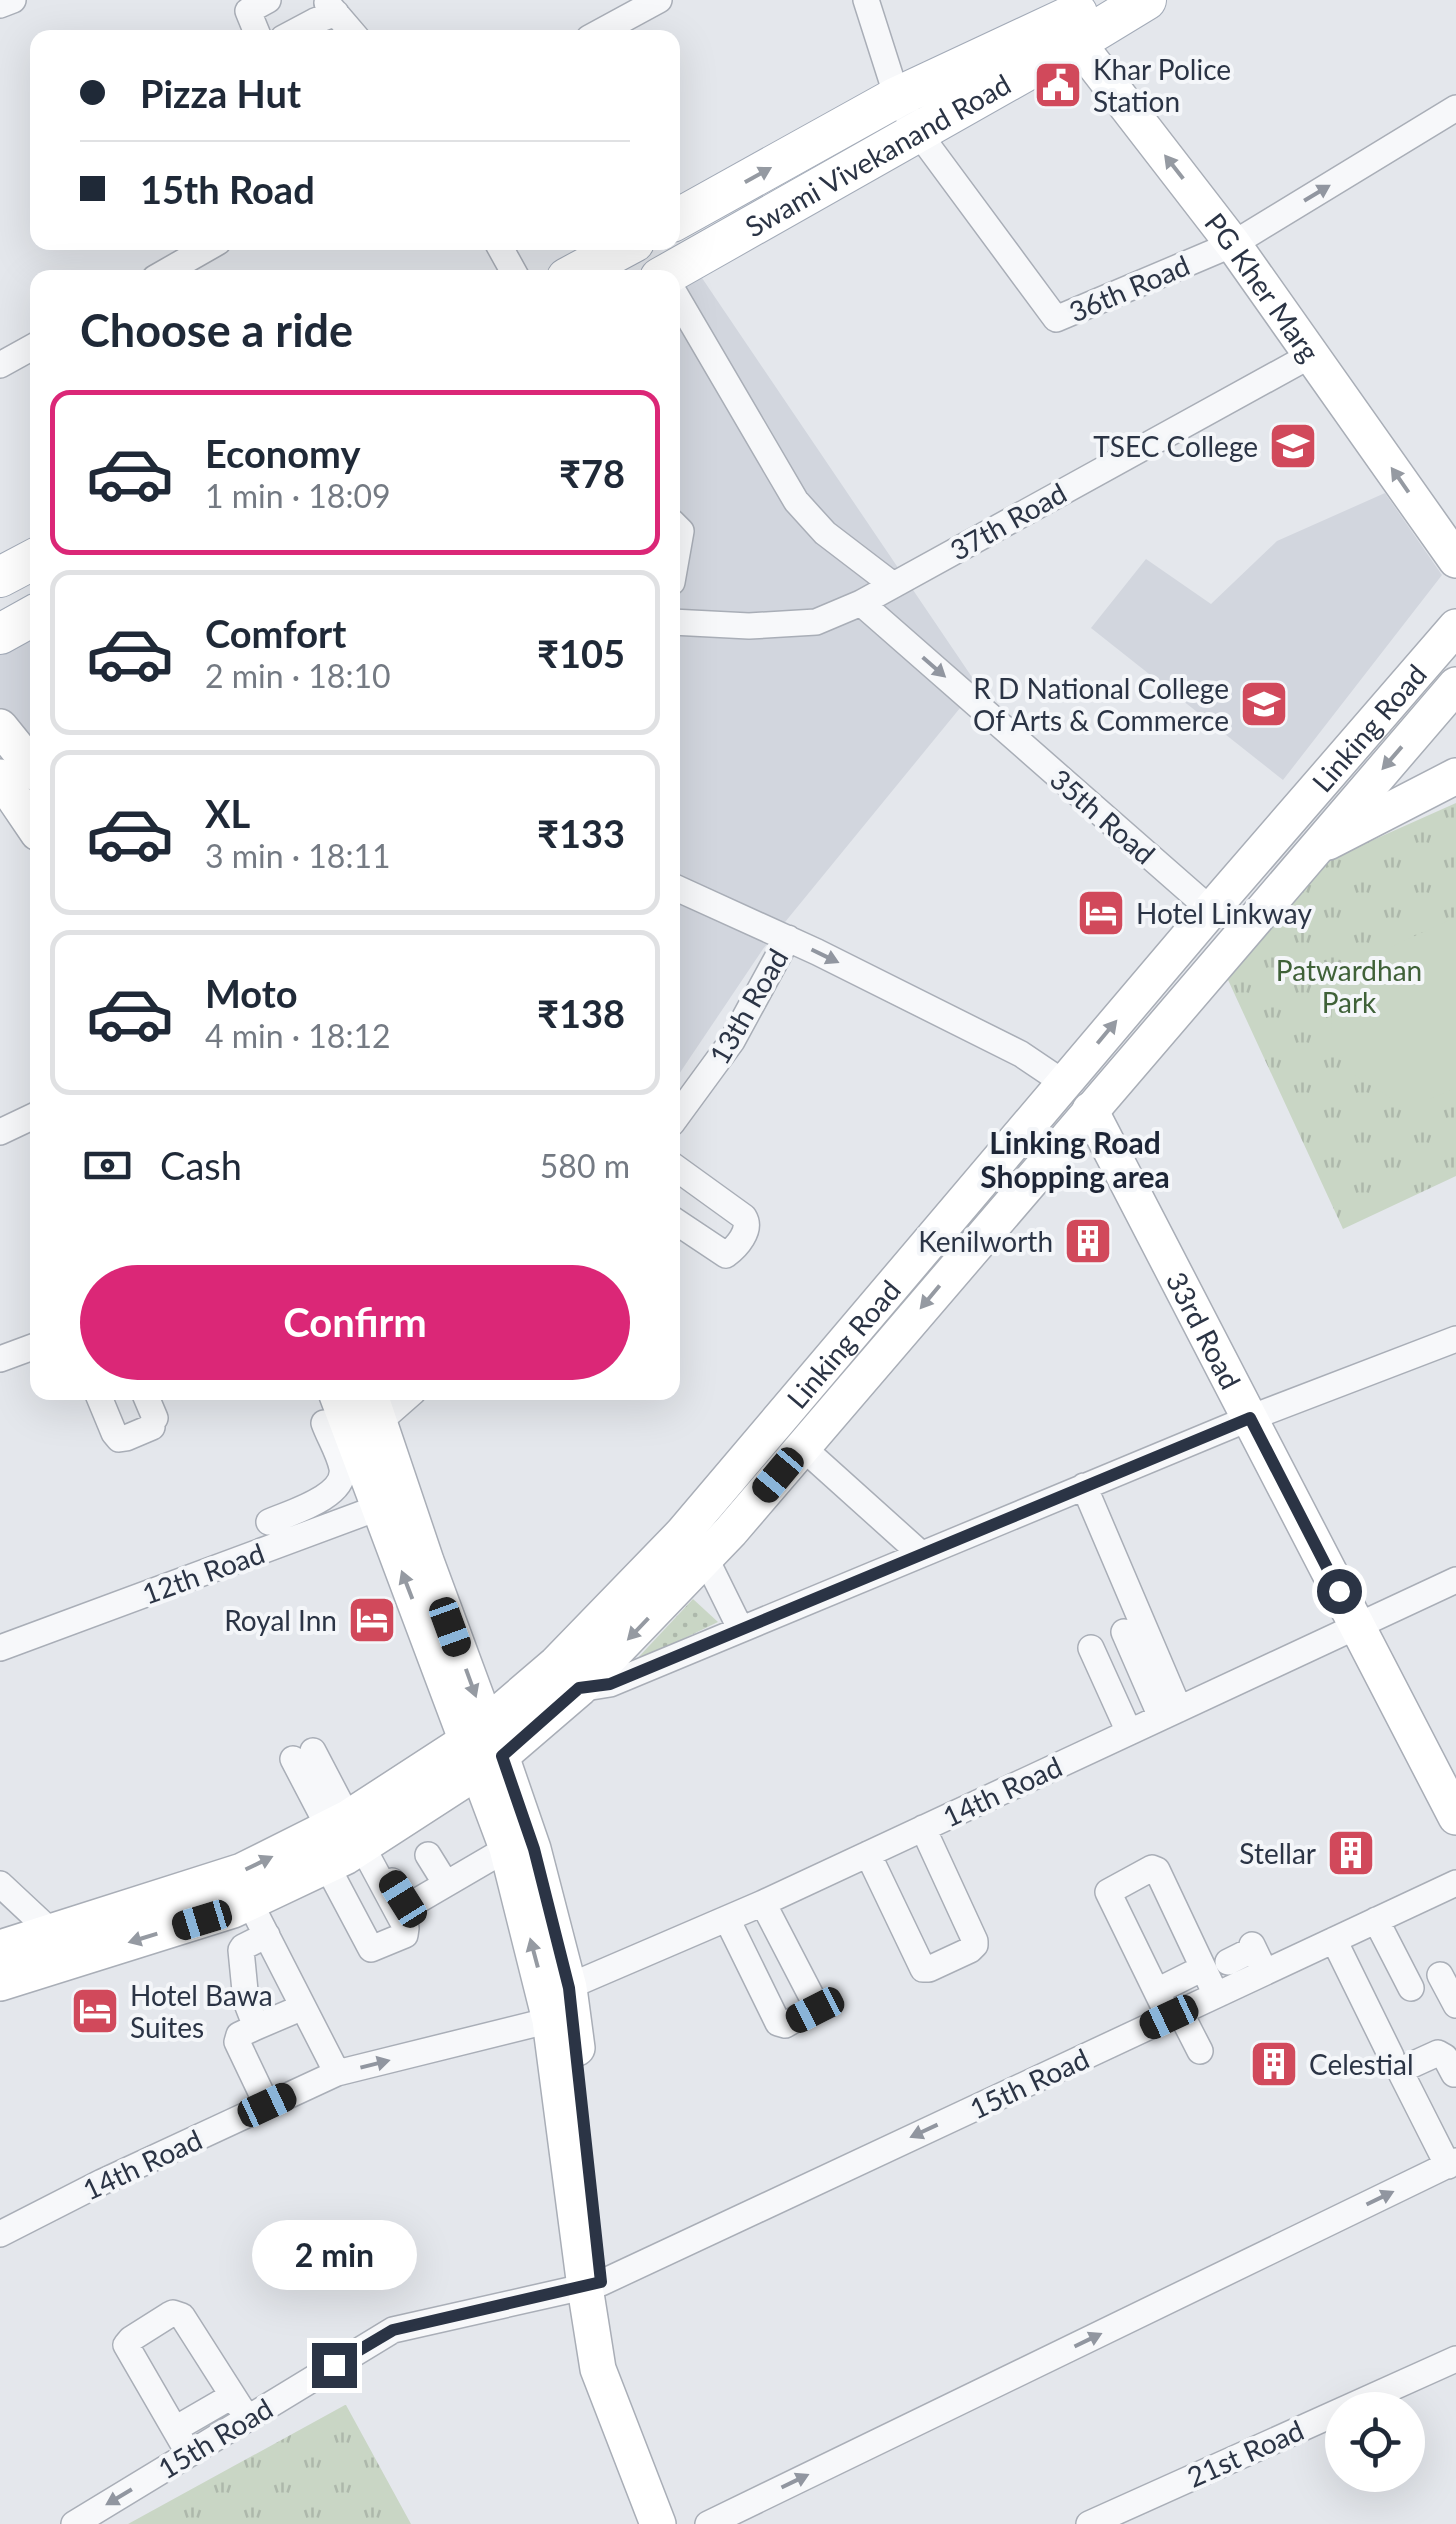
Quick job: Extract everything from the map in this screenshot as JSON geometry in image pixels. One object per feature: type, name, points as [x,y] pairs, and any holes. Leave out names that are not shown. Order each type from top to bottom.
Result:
[{"type":"main road","name":"Swami Vivekanand Road","points":[[1070,32],[1100,0]]},
{"type":"main road","name":"Swami Vivekanand Road","points":[[680,218],[907,114],[1070,32],[1146,0]]},
{"type":"main road","name":"PG Kher Marg","points":[[1070,32],[1234,244],[1456,560]]},
{"type":"main road","name":"Swami Vivekanand Road","points":[[680,270],[907,114]]},
{"type":"main road","points":[[582,270],[619,250]]},
{"type":"main road","points":[[0,577],[30,561]]},
{"type":"main road","points":[[0,634],[30,617]]},
{"type":"main road","name":"Linking Road","points":[[0,1948],[352,1834],[579,1688],[1064,1082],[1211,910],[1449,648]]},
{"type":"main road","name":"Linking Road","points":[[483,1749],[556,1664],[694,1547],[802,1447],[1456,684]]},
{"type":"main road","points":[[0,726],[30,764]]},
{"type":"main road","points":[[1313,850],[1456,776]]},
{"type":"main road","points":[[0,778],[30,815]]},
{"type":"main road","name":"33rd Road","points":[[1090,1110],[1456,1817]]},
{"type":"main road","points":[[345,1415],[367,1490],[483,1749],[518,1842],[559,2004],[593,2285],[598,2369],[658,2524]]},
{"type":"main road","name":"Linking Road","points":[[0,1983],[242,1907],[326,1866],[352,1834]]},
{"type":"main road","points":[[593,2285],[614,2363],[680,2524]]},
{"type":"street","points":[[0,5],[13,0]]},
{"type":"street","points":[[256,30],[248,11],[268,0]]},
{"type":"street","points":[[604,30],[659,0]]},
{"type":"street","points":[[866,0],[907,114]]},
{"type":"street","points":[[295,30],[327,11],[348,30]]},
{"type":"street","name":"36th Road","points":[[907,114],[1056,319],[1234,244],[1456,108]]},
{"type":"street","points":[[169,270],[204,250]]},
{"type":"street","points":[[680,304],[796,501],[825,534],[892,585]]},
{"type":"street","points":[[0,364],[30,348]]},
{"type":"street","name":"37th Road","points":[[680,622],[749,626],[816,622],[861,603],[1313,354]]},
{"type":"street","name":"35th Road","points":[[861,603],[1211,910]]},
{"type":"street","points":[[680,890],[788,938],[1022,1054],[1064,1082]]},
{"type":"street","name":"13th Road","points":[[680,1112],[732,1042],[788,938]]},
{"type":"street","points":[[0,1132],[30,1118]]},
{"type":"street","points":[[680,1171],[748,1222],[747,1230],[726,1255],[680,1224]]},
{"type":"street","points":[[579,1688],[610,1684],[1250,1418],[1456,1338]]},
{"type":"street","points":[[0,1359],[30,1348]]},
{"type":"street","points":[[100,1400],[119,1439],[154,1423],[147,1400]]},
{"type":"street","points":[[345,1415],[389,1400]]},
{"type":"street","points":[[802,1447],[921,1554]]},
{"type":"street","points":[[1084,1486],[1170,1713]]},
{"type":"street","points":[[270,1525],[328,1495],[367,1490]]},
{"type":"street","name":"12th Road","points":[[0,1648],[270,1525],[367,1490]]},
{"type":"street","points":[[694,1547],[740,1628]]},
{"type":"street","name":"14th Road","points":[[0,2234],[333,2067],[559,2004],[1456,1580]]},
{"type":"street","points":[[1124,1632],[1170,1713]]},
{"type":"street","points":[[1091,1648],[1130,1732]]},
{"type":"street","points":[[303,1755],[406,1928],[405,1935],[371,1949],[326,1866]]},
{"type":"street","points":[[352,1834],[406,1902],[414,1902],[518,1842]]},
{"type":"street","points":[[896,1847],[975,1945],[970,1950],[928,1969],[920,1965],[896,1847]]},
{"type":"street","points":[[428,1855],[446,1884]]},
{"type":"street","points":[[1156,1991],[1222,1974],[1157,1870],[1152,1868],[1108,1892],[1156,1991],[1200,2051]]},
{"type":"street","name":"15th Road","points":[[74,2524],[393,2330],[593,2285],[1175,2014],[1222,1974],[1257,1955],[1334,1940],[1456,1882]]},
{"type":"street","points":[[0,1884],[53,1931],[75,1960]]},
{"type":"street","points":[[242,1907],[258,1940],[303,2007],[333,2067]]},
{"type":"street","points":[[1376,1920],[1411,1988]]},
{"type":"street","points":[[256,2027],[246,2001],[241,1950],[258,1940]]},
{"type":"street","points":[[1334,1940],[1391,2056]]},
{"type":"street","points":[[1440,1975],[1456,2005]]},
{"type":"street","points":[[264,2099],[236,2038],[303,2007]]},
{"type":"street","points":[[708,2524],[1450,2156],[1402,2073],[1438,2053],[1454,2074]]},
{"type":"street","points":[[189,2454],[126,2345],[130,2339],[169,2315],[182,2316],[246,2418]]},
{"type":"street","name":"21st Road","points":[[1090,2524],[1456,2359]]},
{"type":"street","points":[[175,2429],[232,2396]]},
{"type":"shaded area","points":[[702,278],[978,686],[763,949],[680,1073],[680,289]]},
{"type":"shaded area","name":"R D National College Of Arts & Commerce","points":[[1385,493],[1442,575],[1283,780],[1091,628],[1146,559],[1211,604],[1277,541]]},
{"type":"shaded area","points":[[30,637],[30,755],[0,712],[0,653]]},
{"type":"green space","name":"Patwardhan Park","points":[[1456,803],[1456,1176],[1343,1229],[1223,969],[1308,869]]},
{"type":"green space","points":[[1456,917],[1456,1088],[1430,1099],[1393,1099],[1352,1074],[1331,1038],[1332,992],[1356,963]]},
{"type":"green space","points":[[693,1599],[718,1622],[633,1663]]},
{"type":"green space","points":[[345,2405],[411,2524],[128,2524]]},
{"type":"place","name":"Khar Police Station","points":[[1058,85]]},
{"type":"place","name":"TSEC College","points":[[1293,446]]},
{"type":"place","name":"R D National College Of Arts & Commerce","points":[[1264,704]]},
{"type":"place","name":"Hotel Linkway","points":[[1101,913]]},
{"type":"place","name":"Kenilworth","points":[[1088,1241]]},
{"type":"place","name":"Royal Inn","points":[[372,1620]]},
{"type":"place","name":"Stellar","points":[[1351,1853]]},
{"type":"place","name":"Hotel Bawa Suites","points":[[95,2011]]},
{"type":"place","name":"Celestial","points":[[1274,2064]]},
{"type":"district","name":"Linking Road Shopping area","points":[[1075,1159]]},
{"type":"route","points":[[334,2365],[393,2330],[601,2282],[569,1988],[534,1849],[502,1756],[579,1688],[610,1684],[1250,1418],[1339,1591]]}]
